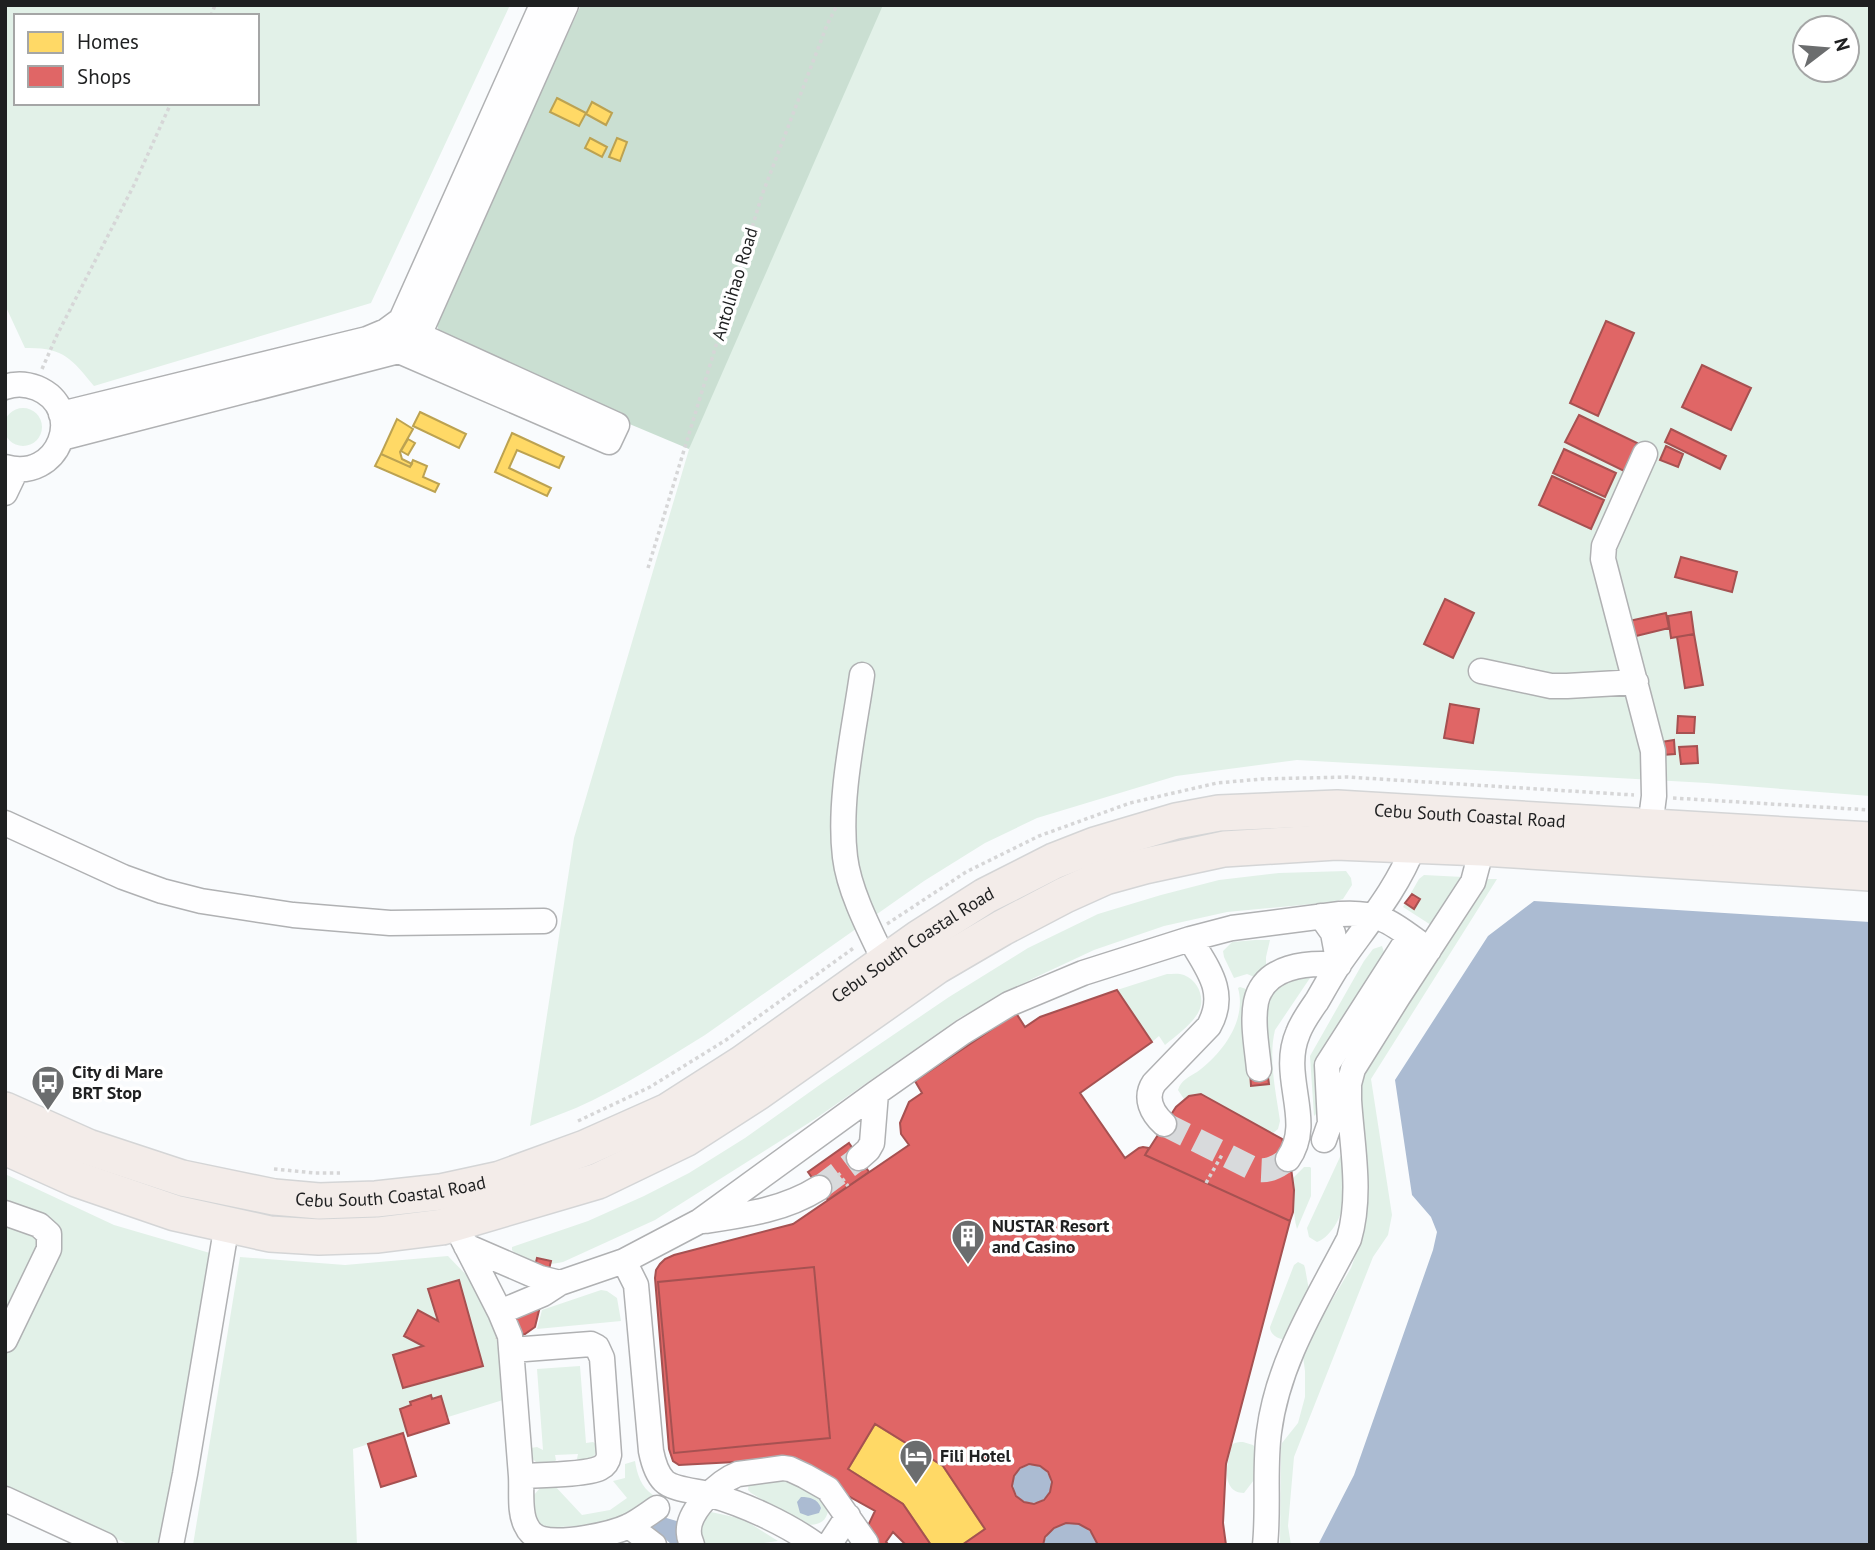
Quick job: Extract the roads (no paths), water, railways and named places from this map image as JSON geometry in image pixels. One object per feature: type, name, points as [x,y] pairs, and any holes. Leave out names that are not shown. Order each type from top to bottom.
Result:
[{"type":"highway","name":"Cebu South Coastal Road","points":[[5,1110],[88,1147],[182,1178],[274,1197],[319,1201],[376,1199],[440,1192],[500,1179],[585,1148],[668,1111],[743,1063],[919,938],[985,896],[1054,861],[1136,832],[1177,821],[1219,813],[1337,808],[1870,840]]},
{"type":"highway","name":"Cebu South Coastal Road","points":[[5,1147],[89,1183],[175,1213],[270,1234],[320,1237],[378,1235],[442,1227],[461,1235],[598,1181],[685,1139],[758,1092],[937,966],[1066,895],[1105,877],[1145,866],[1224,849],[1336,842],[1482,848],[1870,873]]},
{"type":"street","points":[[401,334],[542,5]]},
{"type":"street","points":[[401,334],[566,5]]},
{"type":"street","points":[[61,426],[401,334],[617,425],[609,442],[401,334]]},
{"type":"street","points":[[5,494],[10,468],[25,470],[41,465],[54,453],[61,426],[51,397],[14,383]]},
{"type":"street","points":[[1645,454],[1605,545],[1603,559],[1653,751],[1654,796],[1650,827]]},
{"type":"street","points":[[1481,671],[1550,685],[1636,682]]},
{"type":"street","points":[[862,675],[847,775],[845,858],[856,900],[885,962]]},
{"type":"street","points":[[5,823],[123,877],[201,901],[293,915],[390,923],[544,921]]},
{"type":"street","points":[[1288,1159],[1296,1148],[1299,1137],[1291,1071],[1292,1051],[1298,1032],[1339,965],[1391,892],[1414,845]]},
{"type":"street","points":[[1324,1140],[1330,1124],[1327,1065],[1419,944],[1473,882],[1482,848]]},
{"type":"street","points":[[500,1312],[543,1294],[560,1283],[624,1261],[700,1222],[963,1032],[1009,1004],[1083,973],[1232,928],[1321,916],[1356,913],[1374,915],[1387,920],[1419,944]]},
{"type":"street","points":[[1321,916],[1333,933],[1339,965]]},
{"type":"street","points":[[1164,1124],[1151,1107],[1149,1090],[1209,1026],[1216,1014],[1218,1003],[1215,985],[1190,939]]},
{"type":"street","points":[[1265,1545],[1266,1464],[1269,1430],[1278,1387],[1292,1349],[1349,1239],[1354,1220],[1356,1195],[1349,1084],[1353,1069],[1398,997],[1419,944]]},
{"type":"street","points":[[1259,1069],[1255,1013],[1261,988],[1269,978],[1292,968],[1319,964],[1339,965]]},
{"type":"street","points":[[859,1158],[872,1143],[876,1093]]},
{"type":"street","points":[[700,1222],[771,1209],[797,1200],[829,1181]]},
{"type":"street","points":[[5,1340],[49,1249],[48,1234],[39,1225],[7,1218]]},
{"type":"street","points":[[171,1545],[227,1224]]},
{"type":"street","points":[[461,1235],[540,1278],[560,1283]]},
{"type":"street","points":[[461,1235],[510,1336],[523,1516],[526,1526],[540,1539],[584,1538],[611,1533],[629,1526],[657,1508]]},
{"type":"street","points":[[624,1261],[636,1285],[653,1460],[664,1481],[671,1486],[710,1494],[754,1510],[816,1545]]},
{"type":"street","points":[[512,1350],[591,1344],[597,1347],[613,1379],[608,1461],[589,1471],[521,1476]]},
{"type":"street","points":[[692,1545],[688,1533],[690,1523],[694,1512],[710,1494],[738,1474],[783,1468],[828,1489],[864,1543]]},
{"type":"street","points":[[5,1499],[105,1545]]},
{"type":"street","points":[[829,1545],[848,1516]]},
{"type":"street","points":[[629,1526],[654,1545]]},
{"type":"water","points":[[1534,901],[1870,922],[1870,1545],[1318,1545],[1354,1475],[1437,1232],[1431,1217],[1412,1195],[1395,1080],[1488,936]]},
{"type":"water","points":[[1032,1465],[1046,1470],[1051,1484],[1046,1498],[1032,1503],[1018,1498],[1013,1484],[1018,1470]]},
{"type":"water","points":[[801,1497],[816,1501],[821,1508],[819,1513],[808,1516],[800,1513],[797,1502]]},
{"type":"water","points":[[663,1517],[680,1522],[683,1545],[672,1545],[650,1525]]},
{"type":"water","points":[[1066,1523],[1086,1528],[1098,1545],[1043,1545],[1052,1531]]},
{"type":"tunnel","points":[[1164,1124],[1254,1169],[1272,1168],[1288,1159]]},
{"type":"tunnel","points":[[819,1188],[859,1158]]},
{"type":"place","name":"City di Mare BRT Stop","points":[[48,1112]]},
{"type":"place","name":"NUSTAR Resort and Casino","points":[[968,1266]]},
{"type":"place","name":"Fili Hotel","points":[[916,1486]]}]
